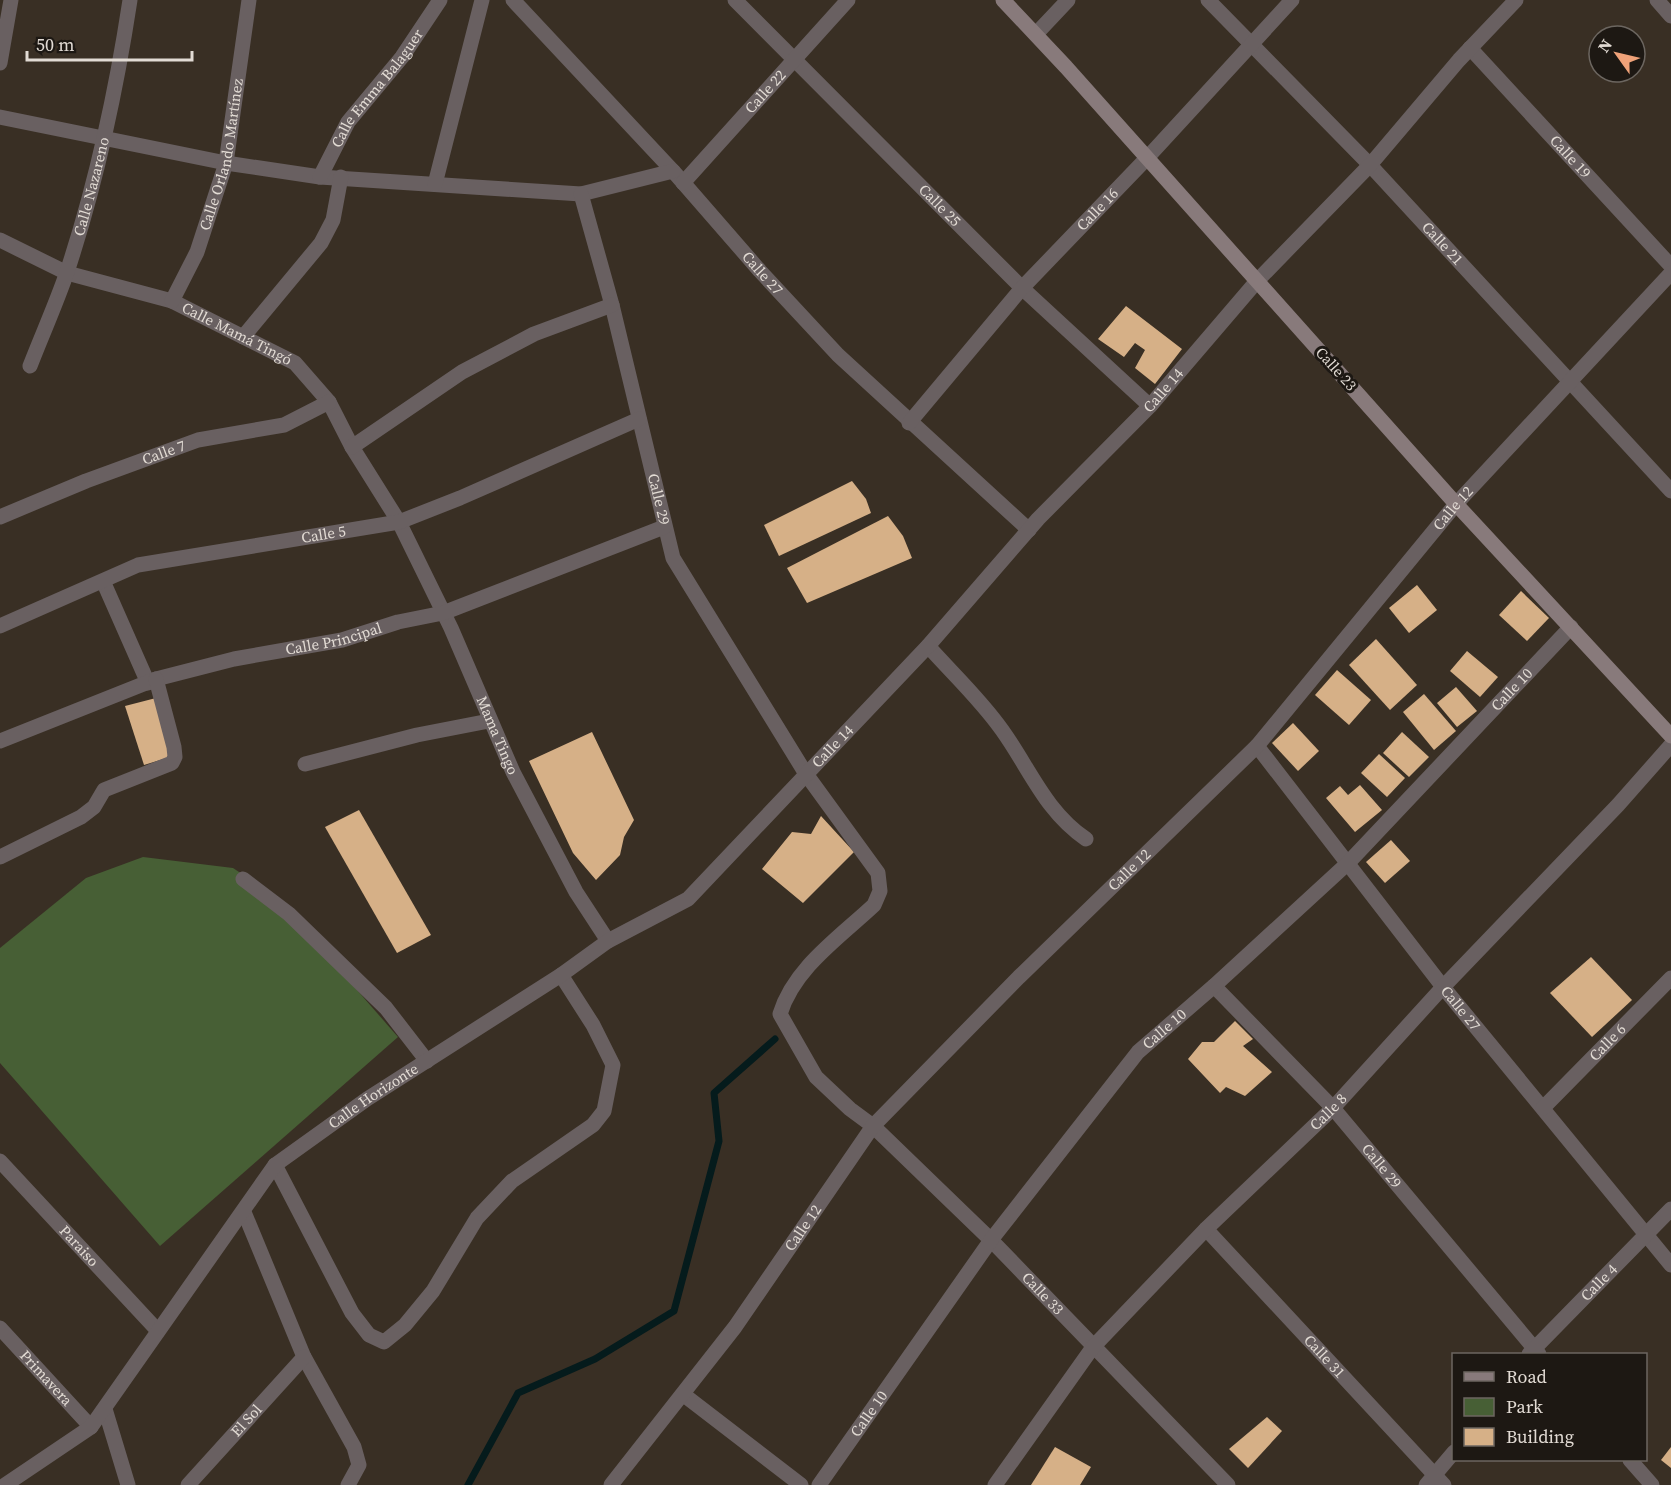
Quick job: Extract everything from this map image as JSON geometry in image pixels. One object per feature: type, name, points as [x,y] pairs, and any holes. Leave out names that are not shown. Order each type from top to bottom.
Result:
[{"type":"street","points":[[0,63],[11,0]]},
{"type":"street","name":"Calle Nazareno","points":[[30,366],[67,273],[104,137],[121,61],[130,0]]},
{"type":"street","name":"Calle Orlando Martínez","points":[[172,301],[196,252],[226,163],[249,0]]},
{"type":"street","name":"Calle Emma Balaguer","points":[[320,177],[348,122],[402,57],[440,0]]},
{"type":"street","points":[[435,184],[482,0]]},
{"type":"street","name":"Calle 27","points":[[513,0],[673,171],[830,346],[909,423],[1029,530]]},
{"type":"street","name":"Calle 25","points":[[735,0],[796,58],[1022,288],[1150,406]]},
{"type":"street","name":"Calle 22","points":[[683,183],[848,0]]},
{"type":"street","name":"Calle 23","points":[[1003,0],[1036,34],[1456,504],[1671,736]]},
{"type":"street","points":[[1036,34],[1068,0]]},
{"type":"street","name":"Calle 21","points":[[1208,0],[1370,165],[1671,491]]},
{"type":"street","name":"Calle 16","points":[[909,423],[1022,288],[1147,158],[1292,0]]},
{"type":"street","name":"Calle 14","points":[[806,774],[928,646],[1029,530],[1150,406],[1257,281],[1370,165],[1470,48],[1516,0]]},
{"type":"street","points":[[1657,0],[1671,16]]},
{"type":"street","name":"Calle 19","points":[[1470,48],[1671,266]]},
{"type":"street","points":[[0,117],[226,163],[320,177],[581,194],[673,171]]},
{"type":"street","points":[[243,338],[321,243],[333,220],[341,177]]},
{"type":"street","name":"Calle 29","points":[[581,194],[612,305],[663,526],[673,558],[806,774],[878,873],[880,891],[874,905],[803,971],[787,993],[780,1014],[816,1077],[850,1109]]},
{"type":"street","name":"Calle Mamá Tingó","points":[[0,240],[67,273],[172,301],[295,363],[329,402],[352,447],[399,522]]},
{"type":"street","name":"Calle 12","points":[[611,1485],[684,1395],[735,1327],[873,1126],[1019,977],[1257,746],[1456,504],[1671,273]]},
{"type":"street","points":[[352,447],[462,372],[534,334],[612,305]]},
{"type":"street","name":"Calle 7","points":[[0,517],[86,481],[198,440],[284,425],[329,402]]},
{"type":"street","name":"Calle 5","points":[[0,626],[138,565],[399,522],[460,498],[639,419]]},
{"type":"street","name":"Mama Tingo","points":[[399,522],[443,613],[513,772],[576,892],[608,941]]},
{"type":"street","name":"Calle Principal","points":[[0,741],[152,681],[234,659],[342,640],[398,622],[443,613],[663,526]]},
{"type":"street","points":[[0,857],[81,817],[94,807],[104,790],[171,763],[175,757],[174,747],[152,681],[103,581]]},
{"type":"street","name":"Calle 10","points":[[819,1485],[991,1240],[1138,1052],[1214,986],[1348,862],[1571,627]]},
{"type":"street","points":[[928,646],[1001,728],[1044,800],[1074,831],[1086,839]]},
{"type":"street","points":[[305,764],[417,735],[489,721]]},
{"type":"street","name":"Calle 8","points":[[995,1485],[1093,1347],[1206,1229],[1333,1108],[1443,987],[1618,805],[1671,745]]},
{"type":"street","name":"Calle 27","points":[[1257,746],[1443,987],[1671,1265]]},
{"type":"street","name":"Calle Horizonte","points":[[5,1485],[91,1426],[275,1165],[367,1099],[561,975],[608,941],[688,899],[806,774]]},
{"type":"street","points":[[243,879],[289,914],[386,1008],[427,1061]]},
{"type":"street","points":[[275,1165],[352,1313],[369,1335],[384,1342],[405,1325],[433,1291],[477,1218],[512,1181],[593,1125],[604,1111],[613,1065],[593,1025],[561,975]]},
{"type":"street","name":"Calle 6","points":[[1543,1108],[1671,978]]},
{"type":"street","name":"Calle 29","points":[[1214,986],[1333,1108],[1533,1352]]},
{"type":"street","name":"Calle 33","points":[[850,1109],[873,1126],[991,1240],[1220,1482]]},
{"type":"street","name":"Paraiso","points":[[0,1161],[158,1331]]},
{"type":"street","name":"Calle 4","points":[[1533,1352],[1671,1209]]},
{"type":"street","points":[[244,1212],[304,1357],[354,1447],[359,1465],[348,1485]]},
{"type":"street","name":"Calle 31","points":[[1206,1229],[1435,1482]]},
{"type":"street","name":"Primavera","points":[[0,1328],[91,1426]]},
{"type":"street","name":"El Sol","points":[[188,1485],[304,1357]]},
{"type":"street","points":[[684,1395],[801,1485]]},
{"type":"street","points":[[105,1409],[128,1485]]},
{"type":"street","points":[[1435,1482],[1452,1455]]},
{"type":"street","points":[[1631,1461],[1652,1485]]},
{"type":"green space","points":[[143,857],[233,868],[275,896],[398,1037],[160,1246],[0,1063],[0,948],[86,878]]},
{"type":"building","points":[[1126,306],[1182,349],[1155,384],[1135,368],[1145,350],[1135,343],[1124,357],[1098,339]]},
{"type":"building","points":[[852,481],[866,499],[871,513],[779,556],[764,525]]},
{"type":"building","points":[[888,516],[903,536],[912,558],[807,603],[787,568]]},
{"type":"building","points":[[1417,585],[1437,610],[1409,633],[1389,608]]},
{"type":"building","points":[[1521,591],[1549,618],[1527,641],[1499,615]]},
{"type":"building","points":[[1376,639],[1417,685],[1390,710],[1349,665]]},
{"type":"building","points":[[1467,651],[1498,677],[1480,697],[1450,671]]},
{"type":"building","points":[[1337,670],[1371,700],[1349,725],[1315,695]]},
{"type":"building","points":[[1456,687],[1477,711],[1457,727],[1437,703]]},
{"type":"building","points":[[1424,694],[1456,731],[1434,750],[1403,712]]},
{"type":"building","points":[[156,698],[170,757],[144,765],[125,706]]},
{"type":"building","points":[[1293,723],[1319,751],[1298,771],[1272,743]]},
{"type":"building","points":[[592,732],[634,820],[624,837],[620,855],[596,880],[573,853],[529,761]]},
{"type":"building","points":[[1402,732],[1429,757],[1409,777],[1383,753]]},
{"type":"building","points":[[1379,754],[1405,778],[1387,797],[1361,773]]},
{"type":"building","points":[[1360,785],[1382,810],[1355,832],[1326,798],[1340,786],[1348,795]]},
{"type":"building","points":[[359,810],[431,935],[397,953],[325,827]]},
{"type":"building","points":[[821,816],[854,852],[803,903],[762,869],[792,832],[811,834]]},
{"type":"building","points":[[1391,840],[1410,861],[1385,883],[1366,862]]},
{"type":"building","points":[[1591,957],[1632,1000],[1592,1037],[1550,993]]},
{"type":"building","points":[[1235,1021],[1253,1039],[1243,1046],[1272,1072],[1245,1096],[1226,1087],[1220,1093],[1188,1059],[1202,1042],[1214,1042]]},
{"type":"building","points":[[1267,1417],[1282,1431],[1248,1468],[1229,1449]]},
{"type":"building","points":[[1055,1447],[1091,1467],[1080,1485],[1031,1485]]},
{"type":"building","points":[[1671,1447],[1671,1468],[1661,1460]]},
{"type":"waterway","points":[[468,1485],[518,1393],[595,1359],[674,1311],[719,1141],[714,1093],[775,1039]]}]
